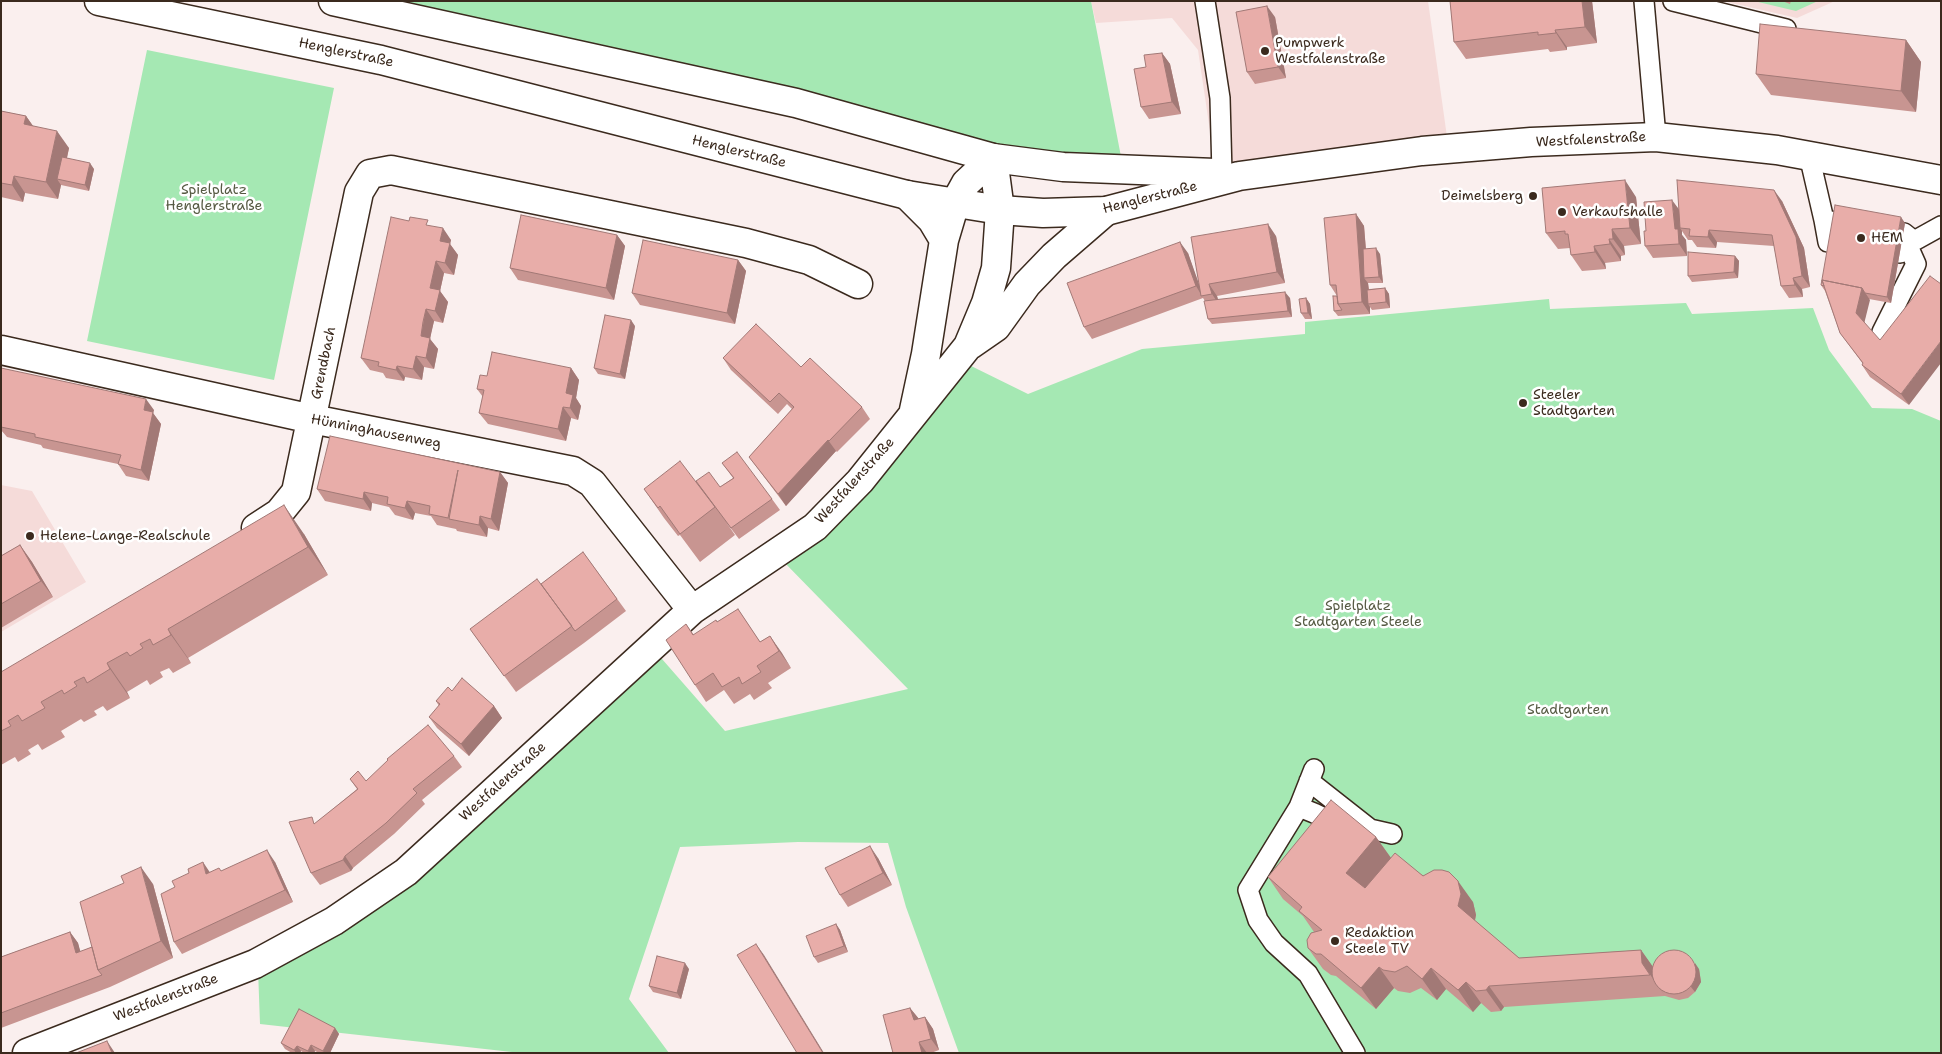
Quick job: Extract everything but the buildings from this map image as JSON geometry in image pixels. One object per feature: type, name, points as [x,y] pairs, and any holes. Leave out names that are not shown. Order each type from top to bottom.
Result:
[{"type":"street","name":"Henglerstraße","points":[[98,1],[380,60],[907,195],[1000,210],[1043,213],[1106,211],[1231,175]]},
{"type":"street","name":"Henglerstraße","points":[[333,1],[796,103],[993,158],[1063,167],[1231,175]]},
{"type":"street","name":"Westfalenstraße","points":[[1231,175],[1422,151],[1531,142],[1656,137],[1778,150],[1941,180]]},
{"type":"street","name":"Westfalenstraße","points":[[914,413],[926,354],[944,240],[955,203],[966,183],[993,158]]},
{"type":"street","name":"Westfalenstraße","points":[[26,1053],[255,964],[334,921],[406,872],[692,610],[815,527],[860,481],[968,346],[986,303],[996,268],[1000,210],[993,158]]},
{"type":"street","name":"Grendbach","points":[[235,541],[279,513],[296,492],[359,192],[370,174],[391,170],[746,243],[809,260],[858,284]]},
{"type":"street","points":[[907,195],[932,220],[944,240]]},
{"type":"street","name":"Westfalenstraße","points":[[968,346],[996,327],[1027,284],[1054,256],[1106,211]]},
{"type":"street","name":"Hünninghausenweg","points":[[1,350],[312,419],[572,471],[592,483],[692,610]]},
{"type":"lane","points":[[1205,1],[1231,175]]},
{"type":"lane","points":[[1644,1],[1656,137]]},
{"type":"lane","points":[[1673,1],[1761,24],[1806,33]]},
{"type":"lane","points":[[1809,156],[1828,242],[1900,253],[1911,243],[1941,226]]},
{"type":"lane","points":[[1882,332],[1916,264],[1911,243]]},
{"type":"lane","points":[[1355,1053],[1308,974],[1274,943],[1258,920],[1248,890],[1299,808],[1312,775],[1370,829],[1392,834]]},
{"type":"lane","points":[[1299,808],[1336,824]]},
{"type":"shaded area","points":[[1091,1],[1428,1],[1447,137],[1236,169],[1215,165],[1198,50],[1172,18],[1096,23]]},
{"type":"shaded area","points":[[1723,1],[1835,1],[1797,18]]},
{"type":"shaded area","name":"Helene-Lange-Realschule","points":[[1,485],[32,491],[86,582],[1,632]]},
{"type":"green space","points":[[369,1],[1091,1],[1123,167],[1058,162]]},
{"type":"green space","points":[[1754,1],[1818,1],[1796,11]]},
{"type":"green space","name":"Spielplatz Henglerstraße","points":[[147,50],[334,88],[274,380],[87,341]]},
{"type":"green space","name":"Stadtgarten","points":[[1549,299],[1550,309],[1686,303],[1692,314],[1813,308],[1829,350],[1872,408],[1912,409],[1941,421],[1941,1053],[959,1053],[906,907],[888,843],[798,842],[680,847],[629,999],[669,1053],[521,1053],[260,1024],[258,969],[335,927],[655,651],[725,731],[908,689],[781,559],[963,362],[1028,394],[1142,349],[1305,334],[1305,322]]},
{"type":"place","name":"Pumpwerk Westfalenstraße","points":[[1265,51]]},
{"type":"place","name":"Deimelsberg","points":[[1533,196]]},
{"type":"place","name":"Verkaufshalle","points":[[1562,212]]},
{"type":"place","name":"HEM","points":[[1861,238]]},
{"type":"place","name":"Steeler Stadtgarten","points":[[1523,403]]},
{"type":"place","name":"Helene-Lange-Realschule","points":[[30,536]]},
{"type":"place","name":"Redaktion Steele TV","points":[[1335,941]]},
{"type":"park label","name":"Spielplatz Stadtgarten Steele","points":[[1358,614]]}]
